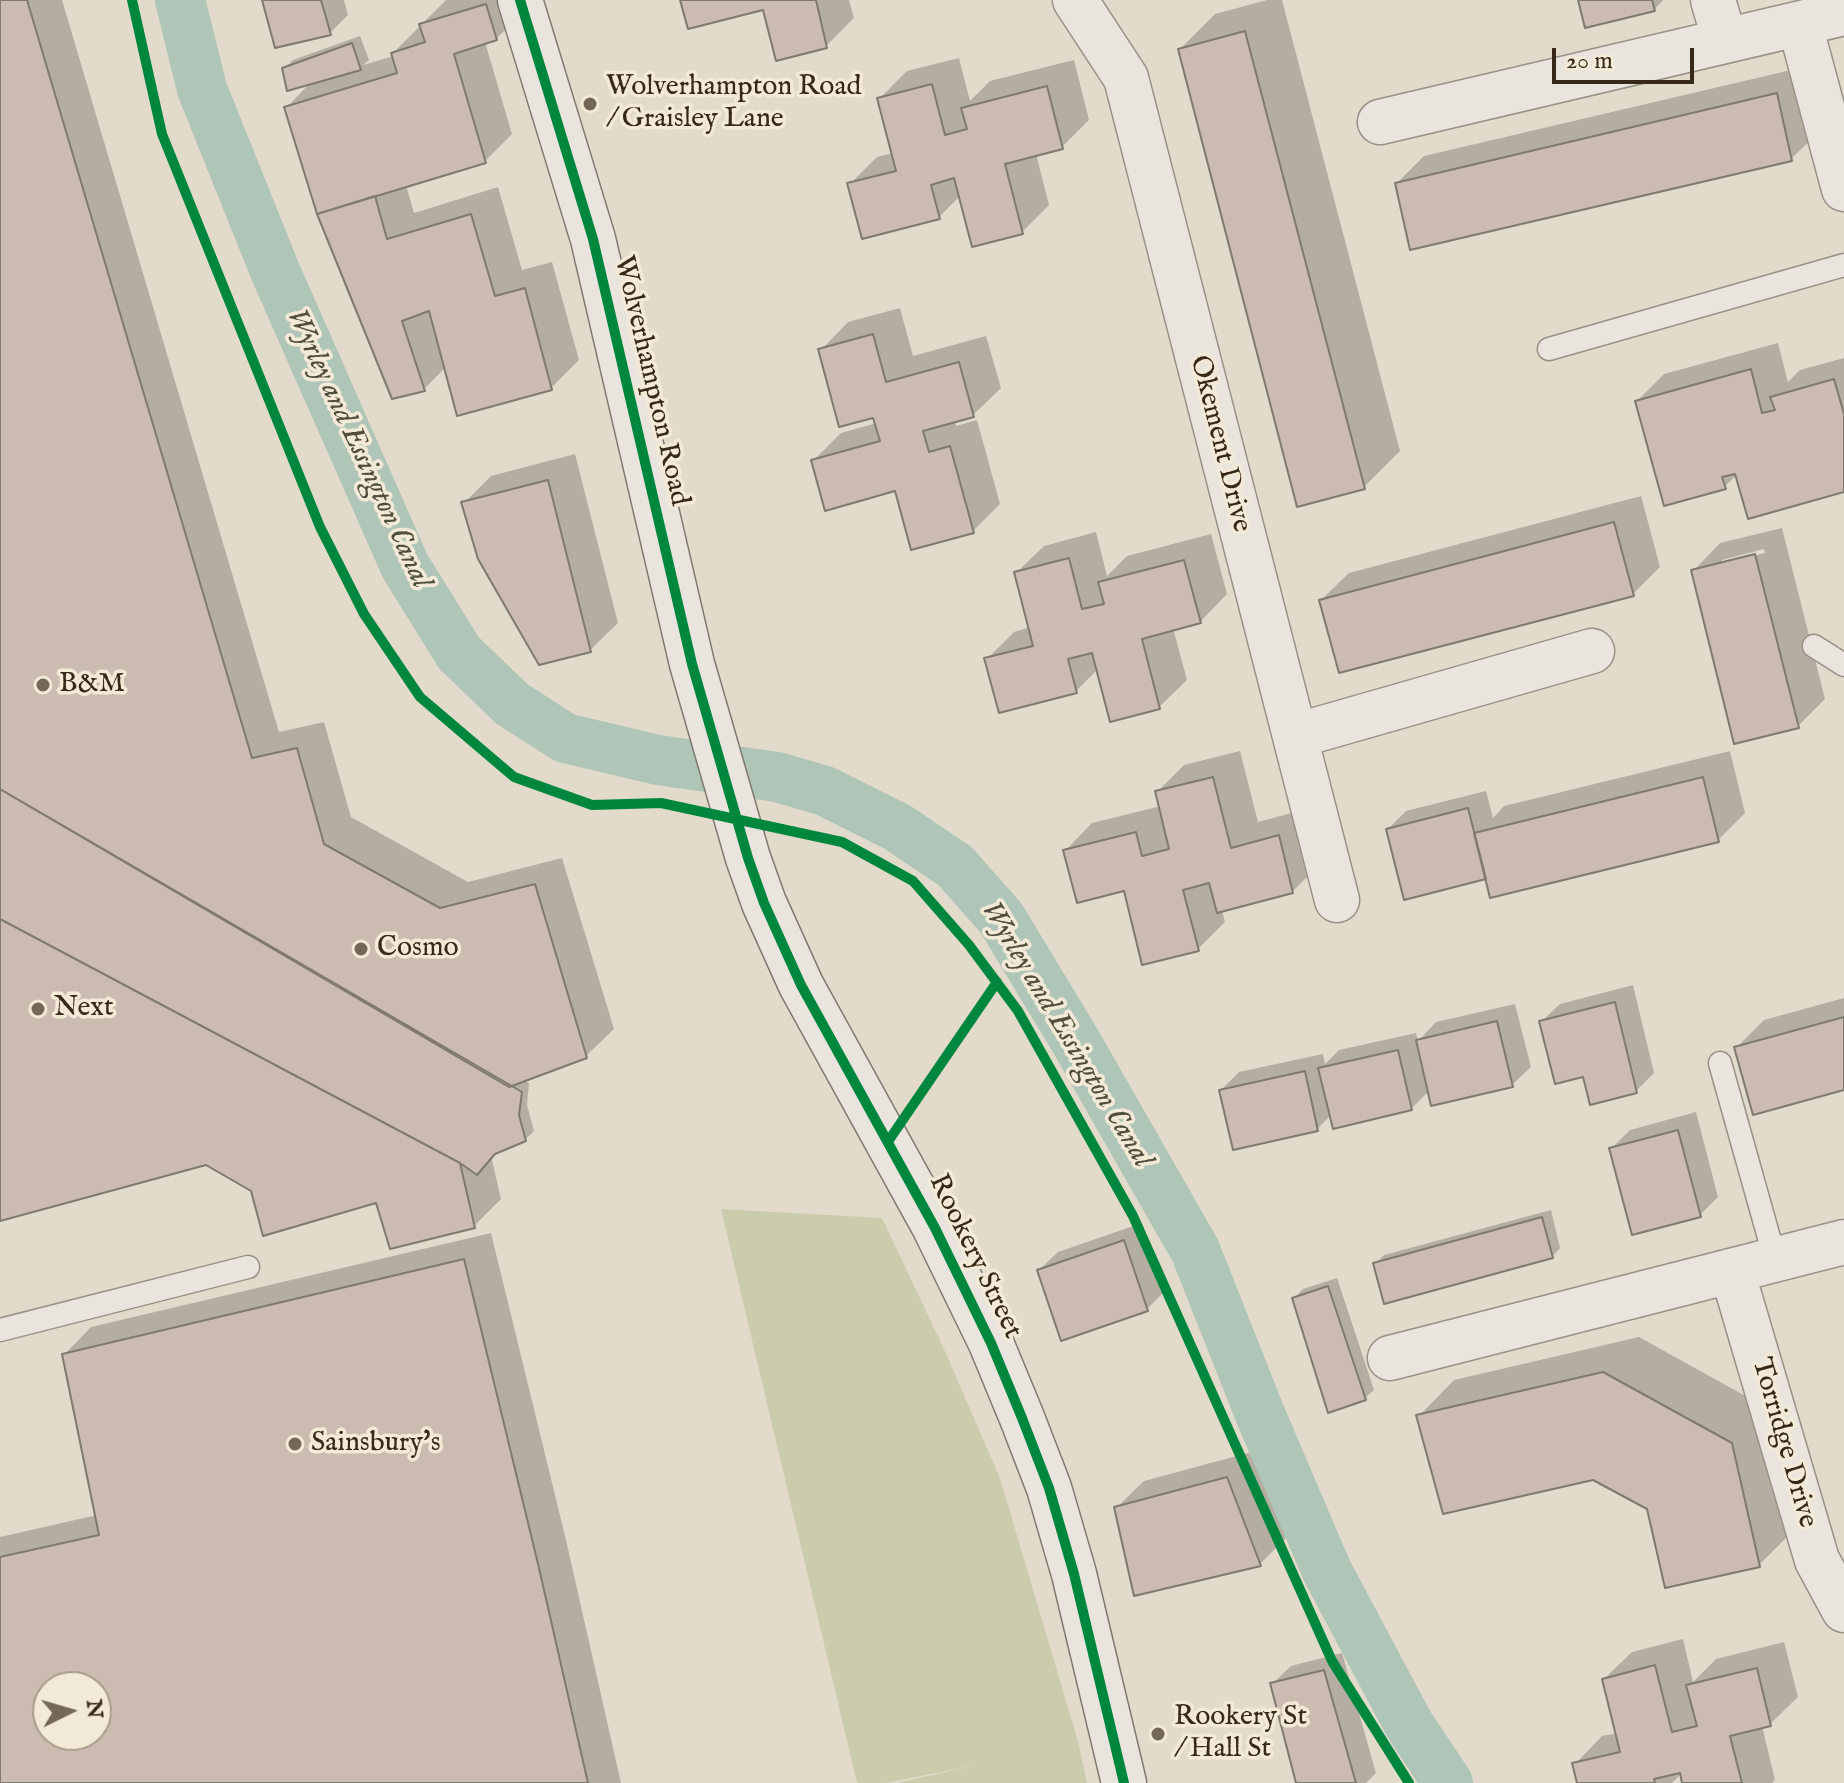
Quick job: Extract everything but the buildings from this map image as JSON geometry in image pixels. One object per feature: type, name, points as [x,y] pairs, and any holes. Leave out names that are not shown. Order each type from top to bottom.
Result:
[{"type":"street","name":"Wolverhampton Road","points":[[520,0],[593,239],[692,664],[723,775]]},
{"type":"street","name":"Okement Drive","points":[[1075,0],[1126,78],[1337,900]]},
{"type":"street","points":[[1380,122],[1719,20],[1800,25],[1844,13]]},
{"type":"street","points":[[1800,25],[1844,189]]},
{"type":"street","points":[[1295,736],[1592,651]]},
{"type":"street","name":"Rookery Street","points":[[723,775],[764,903],[801,985],[935,1228],[991,1343],[1022,1418],[1049,1488],[1074,1574],[1124,1783]]},
{"type":"street","points":[[1390,1358],[1844,1242]]},
{"type":"street","name":"Torridge Drive","points":[[1732,1271],[1817,1560],[1844,1610]]},
{"type":"lane","points":[[1549,349],[1844,265]]},
{"type":"lane","points":[[1814,646],[1844,665]]},
{"type":"lane","points":[[1720,1063],[1775,1259]]},
{"type":"lane","points":[[0,1330],[248,1267]]},
{"type":"green space","points":[[721,1209],[882,1218],[1000,1478],[1079,1745],[1087,1783],[897,1783],[976,1765],[886,1783],[857,1783]]},
{"type":"waterway","name":"Wyrley and Essington Canal","points":[[180,0],[202,89],[275,271],[405,566],[459,653],[512,704],[565,738],[658,760],[777,777],[825,791],[897,827],[955,866],[1001,918],[1195,1250],[1327,1571],[1408,1723],[1448,1783]]},
{"type":"cycle path","points":[[132,0],[162,134],[320,527],[364,614],[420,697],[514,777],[592,805],[661,803],[842,842],[913,881],[969,945],[1018,1011],[1133,1216],[1332,1661],[1409,1783]]},
{"type":"cycle path","points":[[520,0],[593,239],[692,664],[748,858],[764,903],[801,985],[935,1228],[991,1343],[1022,1418],[1049,1488],[1074,1574],[1124,1783]]},
{"type":"cycle path","points":[[889,1140],[997,982]]},
{"type":"place","name":"Wolverhampton Road / Graisley Lane","points":[[590,104]]},
{"type":"place","name":"B&M","points":[[43,685]]},
{"type":"place","name":"Cosmo","points":[[361,949]]},
{"type":"place","name":"Next","points":[[38,1009]]},
{"type":"place","name":"Sainsbury's","points":[[295,1444]]},
{"type":"place","name":"Rookery St / Hall St","points":[[1158,1734]]}]
